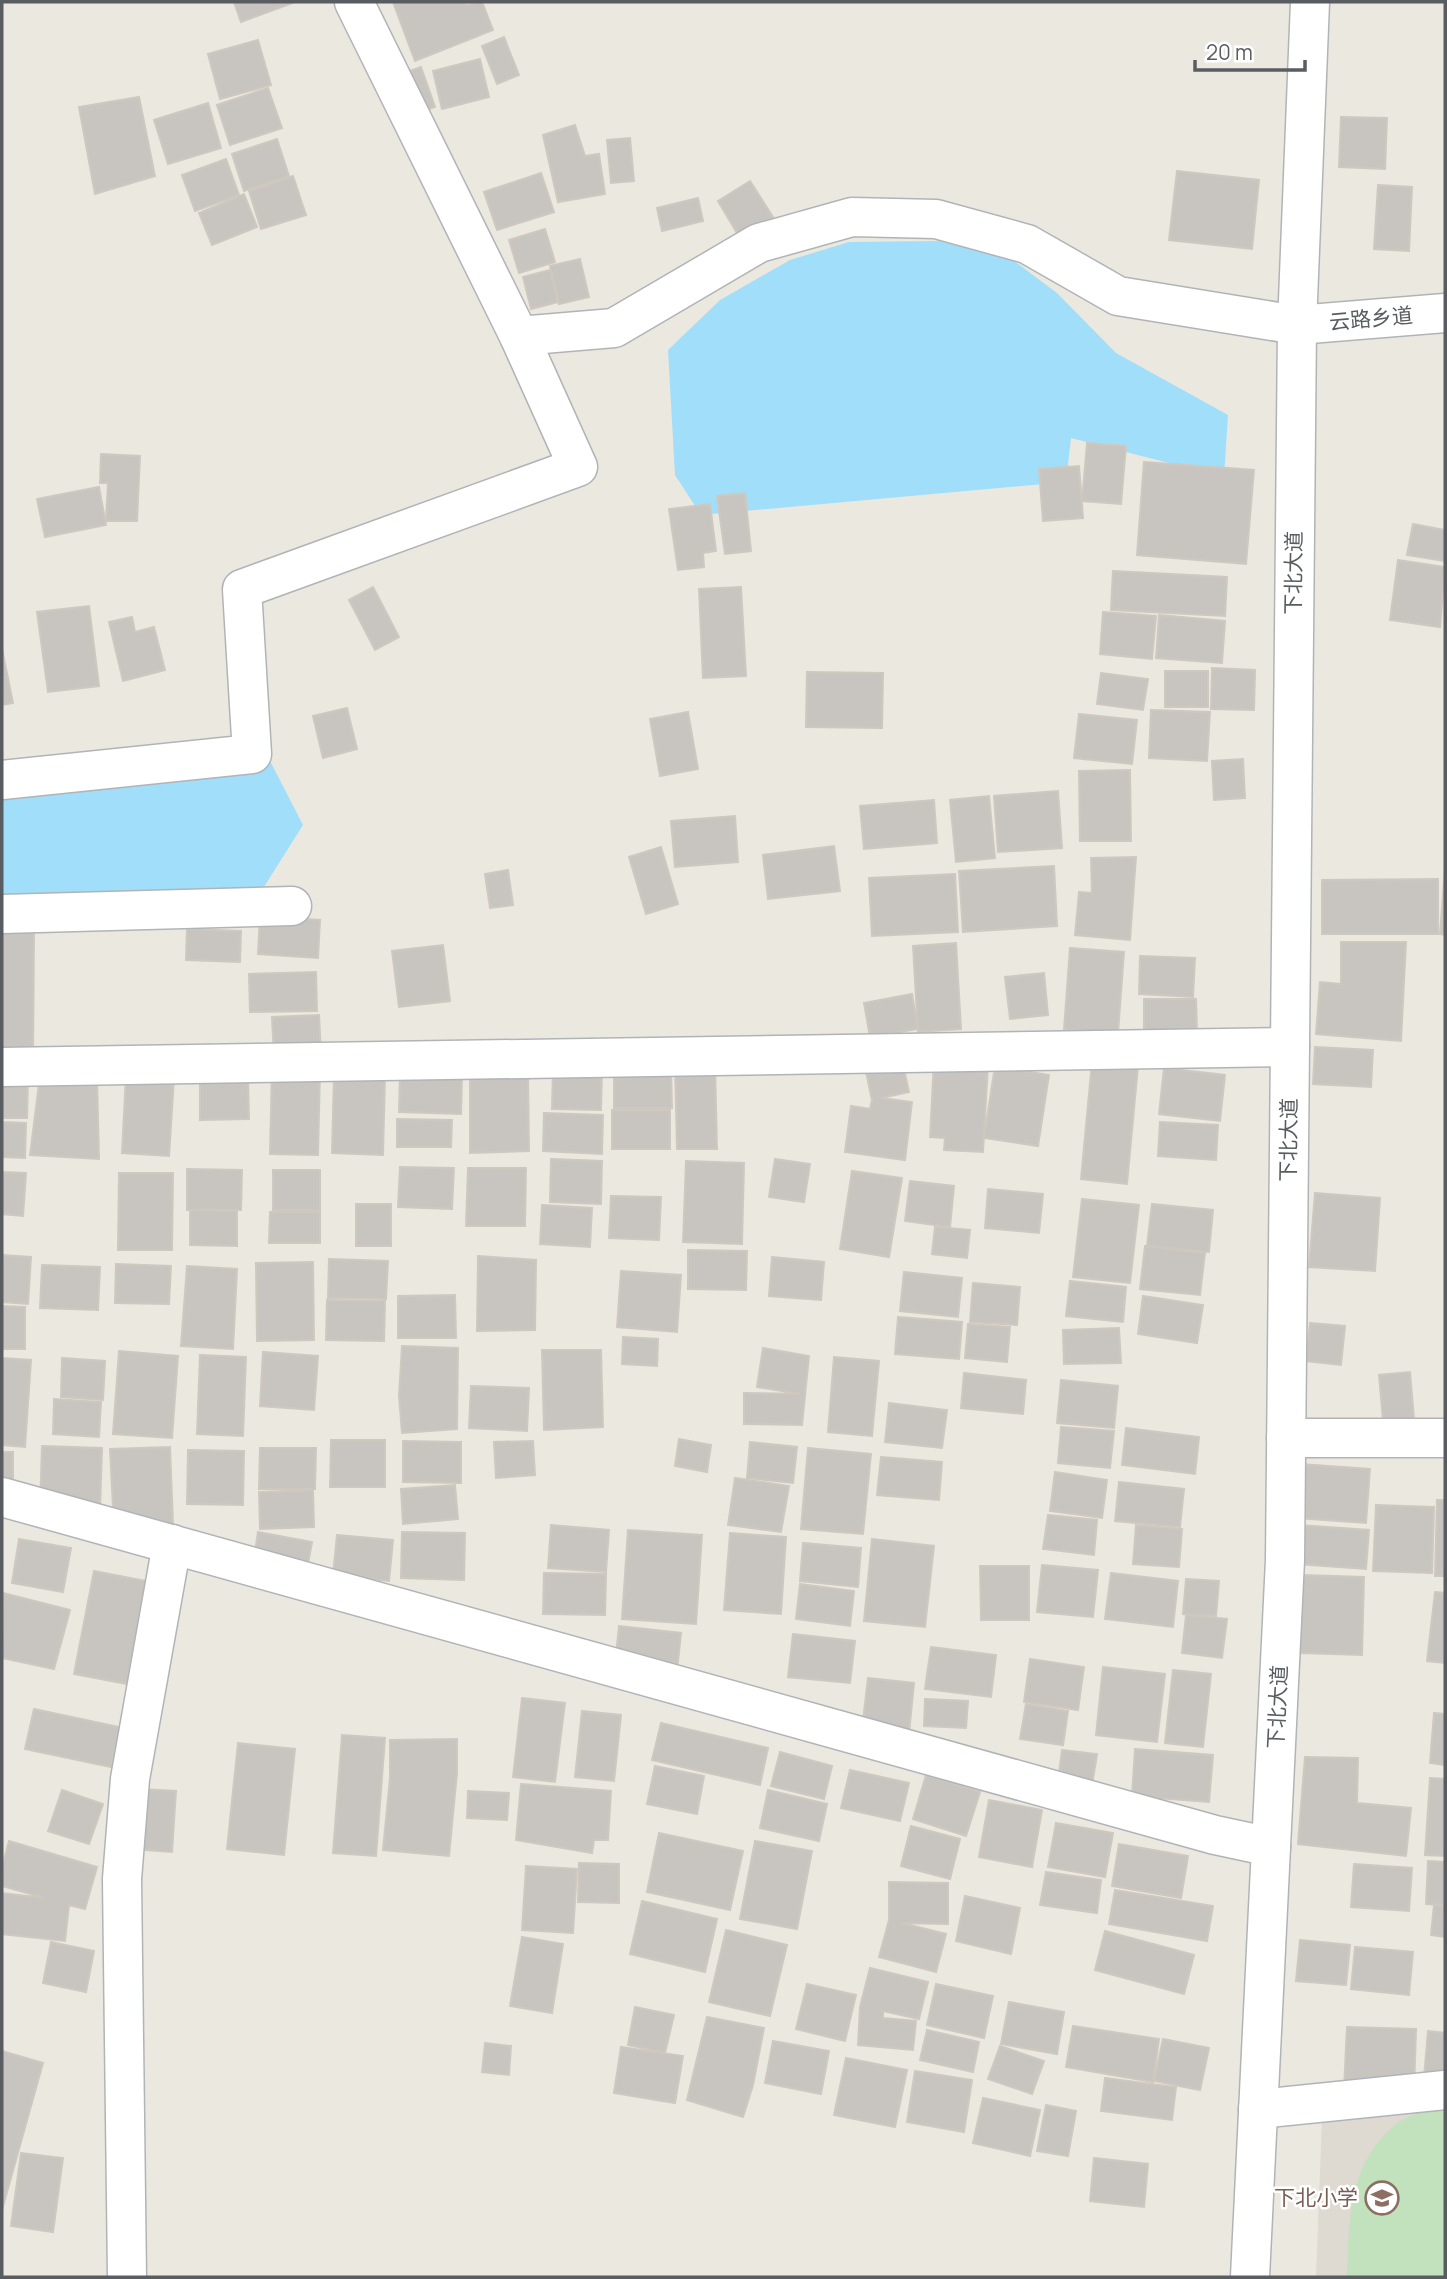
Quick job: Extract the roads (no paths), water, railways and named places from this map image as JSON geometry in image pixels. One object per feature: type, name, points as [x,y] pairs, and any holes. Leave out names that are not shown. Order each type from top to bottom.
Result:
[{"type":"street","points":[[2,780],[252,754],[243,589],[578,467],[519,336],[354,2]]},
{"type":"street","name":"下北大道","points":[[1250,2277],[1285,1560],[1297,324],[1310,2]]},
{"type":"street","name":"云路乡道","points":[[519,336],[614,328],[759,243],[852,217],[936,219],[1027,244],[1118,296],[1297,324],[1445,313]]},
{"type":"street","points":[[2,914],[292,906]]},
{"type":"street","points":[[2,1067],[1290,1047]]},
{"type":"street","points":[[1286,1438],[1445,1438]]},
{"type":"street","points":[[2,1497],[1188,1827],[1271,1847]]},
{"type":"street","points":[[127,2277],[122,1879],[130,1779],[172,1544]]},
{"type":"street","points":[[1258,2109],[1445,2090]]},
{"type":"water","points":[[939,241],[1013,260],[1057,293],[1116,353],[1228,415],[1224,477],[1071,438],[1066,482],[701,515],[675,475],[668,350],[720,300],[790,260],[849,242]]},
{"type":"water","points":[[269,759],[303,825],[262,890],[2,897],[2,797]]},
{"type":"place","name":"下北小学","points":[[1382,2198]]}]
